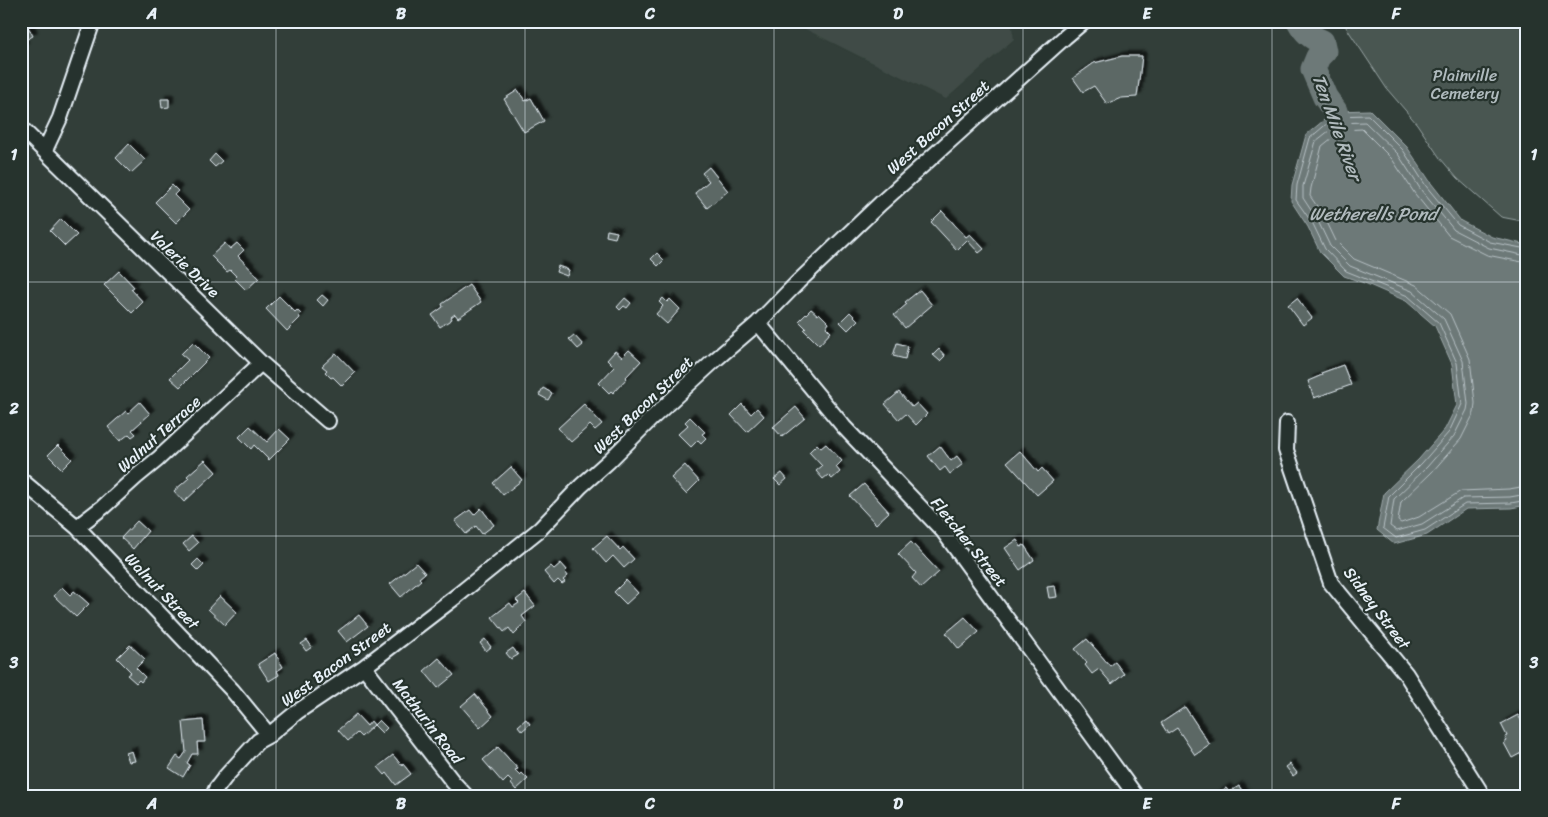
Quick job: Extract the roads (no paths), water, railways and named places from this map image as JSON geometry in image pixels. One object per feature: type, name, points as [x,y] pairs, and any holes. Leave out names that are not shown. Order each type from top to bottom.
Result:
[{"type":"street","points":[[45,150],[60,118],[93,21]]},
{"type":"street","name":"West Bacon Street","points":[[213,796],[226,776],[258,741],[364,667],[540,529],[581,486],[610,461],[652,418],[758,323],[881,203],[1065,36],[1084,21]]},
{"type":"street","name":"Valerie Drive","points":[[21,128],[261,363],[328,421]]},
{"type":"street","name":"Fletcher Street","points":[[758,323],[844,427],[943,531],[1136,796]]},
{"type":"street","name":"Walnut Terrace","points":[[77,527],[158,459],[261,363]]},
{"type":"street","name":"Sidney Street","points":[[1287,423],[1286,450],[1332,583],[1406,674],[1483,796]]},
{"type":"street","name":"Walnut Street","points":[[21,480],[77,527],[232,690],[269,735]]},
{"type":"street","name":"Mathurin Road","points":[[364,667],[453,782],[466,796]]},
{"type":"water","name":"Wetherells Pond","points":[[1370,110],[1407,147],[1431,183],[1461,221],[1492,237],[1527,245],[1527,505],[1511,508],[1466,509],[1427,535],[1394,544],[1377,530],[1384,493],[1419,459],[1445,429],[1457,405],[1452,364],[1435,326],[1406,301],[1344,276],[1320,252],[1308,227],[1291,201],[1292,185],[1306,135],[1335,111]]},
{"type":"waterway","name":"Ten Mile River","points":[[1299,21],[1309,34],[1322,42],[1324,51],[1318,57],[1313,69],[1325,97],[1335,111],[1345,145]]},
{"type":"park label","name":"Plainville Cemetery","points":[[1465,84]]}]
